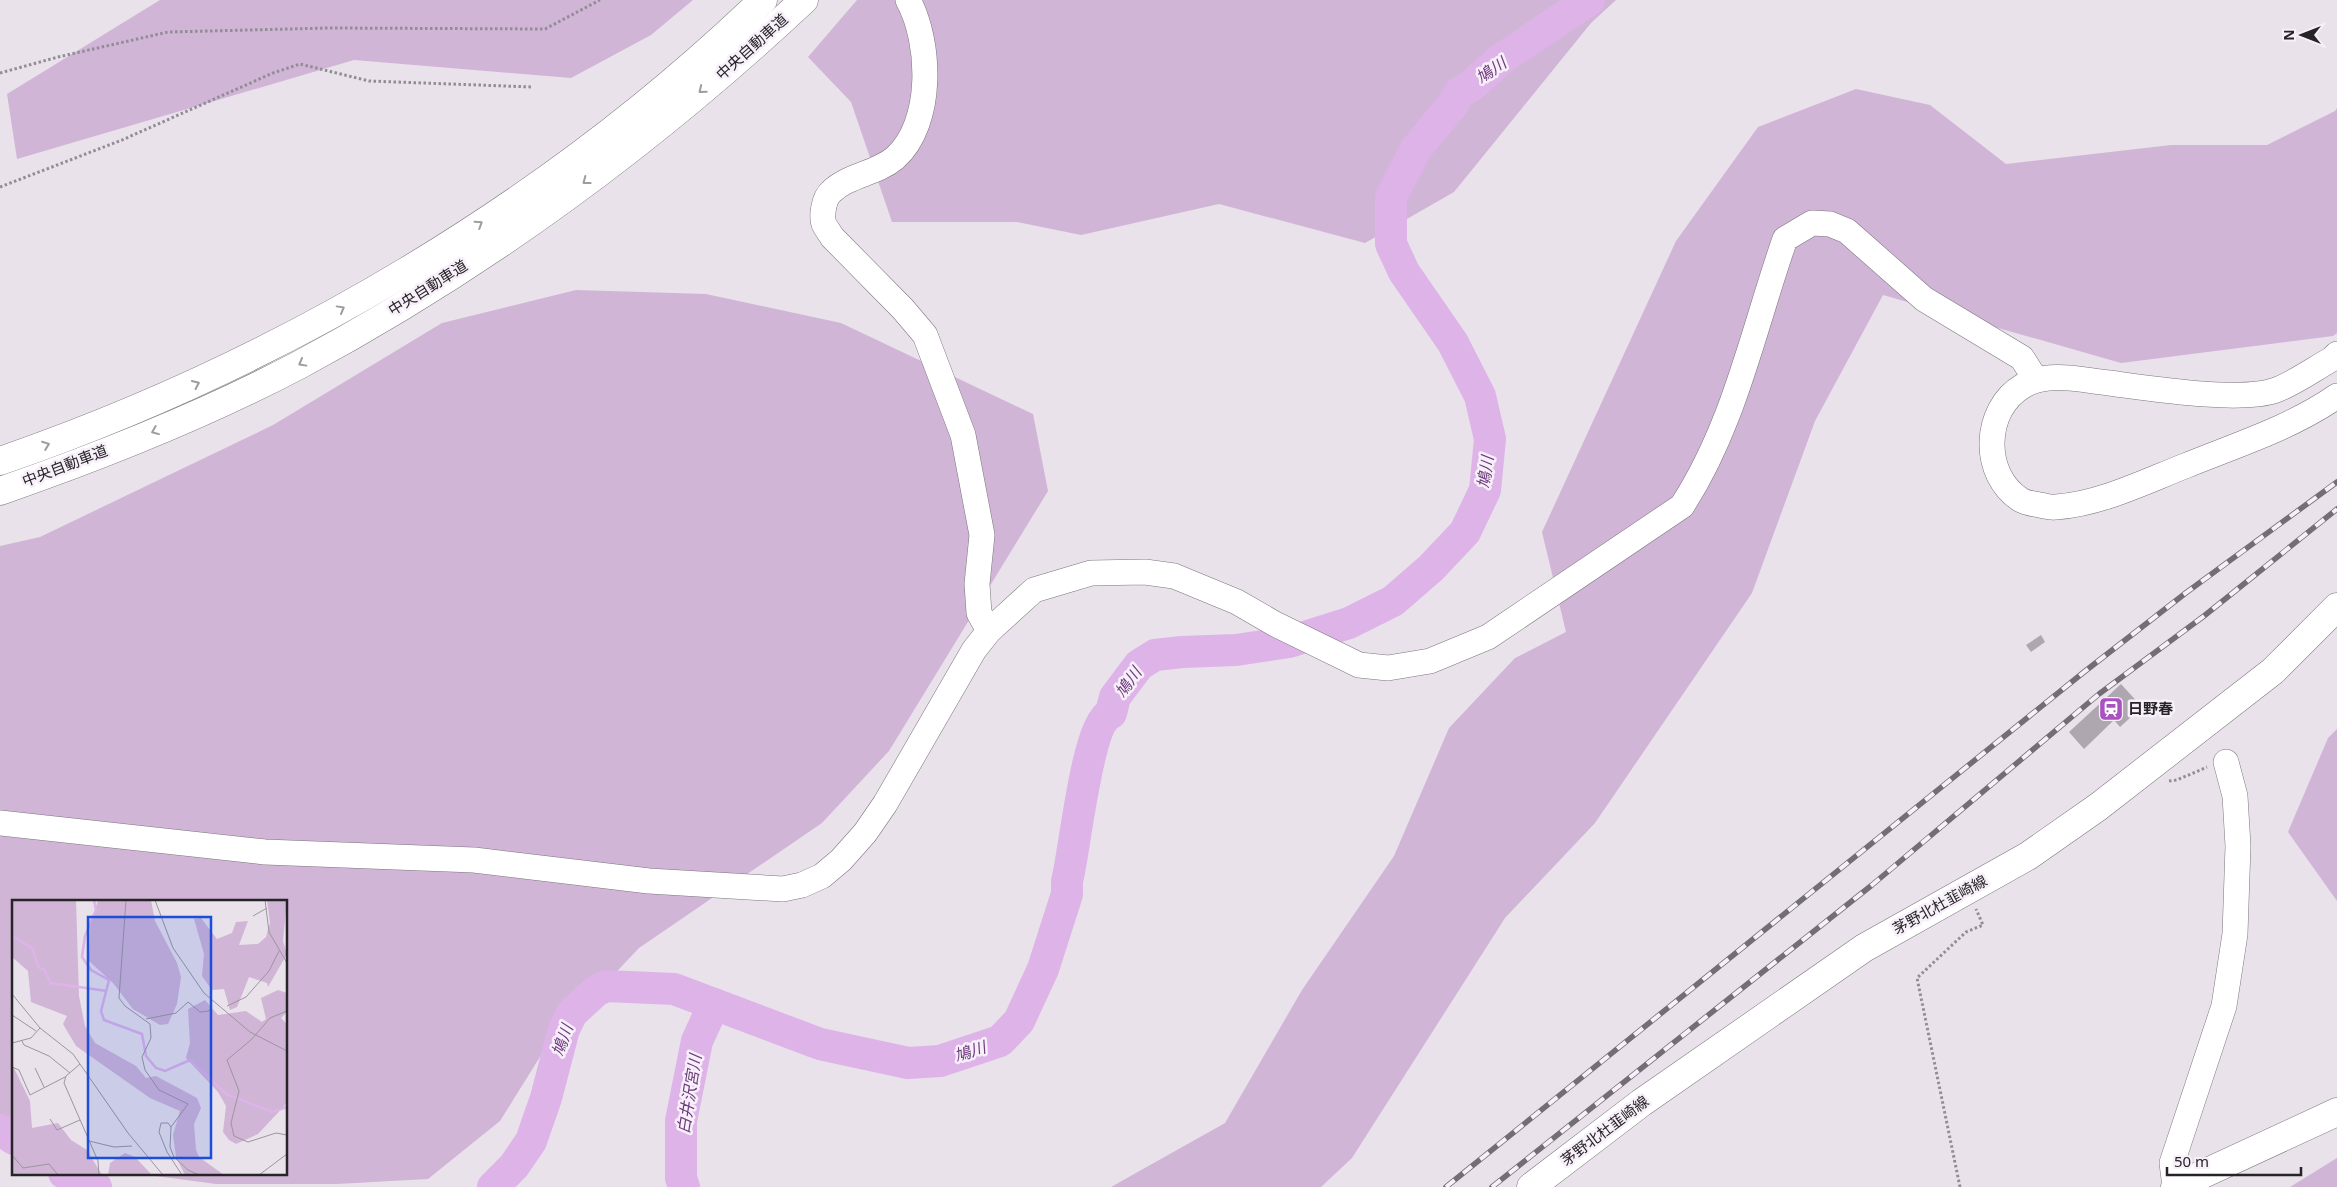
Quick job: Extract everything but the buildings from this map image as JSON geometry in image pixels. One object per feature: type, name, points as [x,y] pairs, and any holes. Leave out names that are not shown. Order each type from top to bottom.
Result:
[{"type":"main road","name":"中央自動車道","points":[[0,461],[43,446],[192,386],[286,340],[391,281],[517,199],[610,132],[723,38],[763,0]]},
{"type":"main road","name":"中央自動車道","points":[[0,491],[53,473],[203,411],[298,365],[403,305],[533,221],[610,163],[738,61],[804,0]]},
{"type":"main road","name":"茅野北杜韮崎線","points":[[1531,1187],[1641,1103],[1864,948],[2028,856],[2098,807],[2273,671],[2337,607]]},
{"type":"main road","points":[[2175,1187],[2337,1112]]},
{"type":"street","points":[[908,0],[914,12],[925,59],[923,104],[918,119],[910,137],[896,157],[879,168],[829,193],[824,208],[824,224],[832,237],[903,309],[925,335],[963,435],[982,535],[977,584],[979,613],[989,632]]},
{"type":"street","points":[[0,823],[265,852],[474,860],[649,880],[783,889],[802,885],[822,876],[841,860],[865,833],[885,804],[961,671],[989,632],[1034,590],[1100,573],[1145,572],[1174,576],[1237,602],[1275,624],[1359,665],[1388,668],[1430,662],[1488,637],[1682,506],[1700,478],[1726,419],[1751,352],[1785,239],[1812,223],[1830,224],[1847,231],[1924,299],[2022,358],[2036,380]]},
{"type":"street","points":[[2337,354],[2332,359],[2275,391],[2238,396],[2140,388],[2055,377],[2036,380],[2010,394],[1995,416],[1991,437],[1994,458],[2004,486],[2022,501],[2054,508],[2092,500],[2129,488],[2280,428],[2337,396]]},
{"type":"street","points":[[2175,1187],[2172,1163],[2224,1006],[2235,934],[2238,846],[2235,796],[2226,762]]},
{"type":"path","points":[[0,73],[58,57],[168,32],[330,28],[545,29],[600,0]]},
{"type":"path","points":[[0,187],[122,140],[273,73],[300,64],[369,81],[532,87]]},
{"type":"path","points":[[2162,782],[2178,780],[2196,770],[2226,762]]},
{"type":"path","points":[[1960,1187],[1918,978],[1966,932],[1983,925],[1974,906]]},
{"type":"shaded area","points":[[160,0],[693,0],[651,35],[571,78],[354,60],[17,159],[7,94]]},
{"type":"shaded area","points":[[857,0],[1616,0],[1591,23],[1454,192],[1365,243],[1219,204],[1081,235],[1017,222],[892,222],[851,102],[808,57]]},
{"type":"shaded area","points":[[1856,89],[1930,105],[2006,164],[2171,145],[2267,145],[2335,111],[2337,108],[2337,333],[2333,336],[2121,363],[1883,295],[1815,421],[1752,593],[1595,823],[1505,918],[1352,1158],[1321,1187],[1111,1187],[1225,1123],[1302,990],[1394,856],[1449,728],[1515,658],[1566,632],[1542,532],[1676,241],[1758,127]]},
{"type":"shaded area","points":[[576,290],[706,294],[841,323],[1033,414],[1048,491],[889,751],[822,823],[639,948],[548,1044],[500,1121],[428,1179],[337,1184],[216,1184],[141,1174],[288,1174],[288,900],[12,900],[12,1148],[0,1145],[0,546],[40,537],[273,425],[442,323]]},
{"type":"shaded area","points":[[2337,729],[2337,901],[2288,832],[2328,738]]},
{"type":"shaded area","points":[[2337,1158],[2337,1187],[2290,1187]]},
{"type":"waterway","name":"鳩川","points":[[493,1187],[514,1166],[531,1141],[546,1098],[564,1029],[572,1013],[596,991],[606,986],[674,989],[820,1044],[908,1063],[940,1061],[1000,1041],[1019,1021],[1043,969],[1067,894],[1067,881],[1083,791],[1095,740],[1102,722],[1111,713],[1115,697],[1139,665],[1155,655],[1236,650],[1289,642],[1349,623],[1393,601],[1431,568],[1465,532],[1485,490],[1490,439],[1480,396],[1453,343],[1404,272],[1391,244],[1391,197],[1416,149],[1453,104],[1460,92],[1470,87],[1500,60],[1589,0]]},
{"type":"waterway","name":"白井沢宮川","points":[[684,1187],[681,1178],[681,1121],[697,1041],[714,1004]]},
{"type":"waterway","name":"鳩川","points":[[0,1130],[12,1138]]},
{"type":"waterway","name":"鳩川","points":[[66,1174],[96,1187]]},
{"type":"railway","points":[[1446,1187],[2084,672],[2187,592],[2337,482]]},
{"type":"railway","points":[[1492,1187],[1872,885],[2099,694],[2204,616],[2337,509]]},
{"type":"place","name":"日野春","points":[[2111,709]]}]
